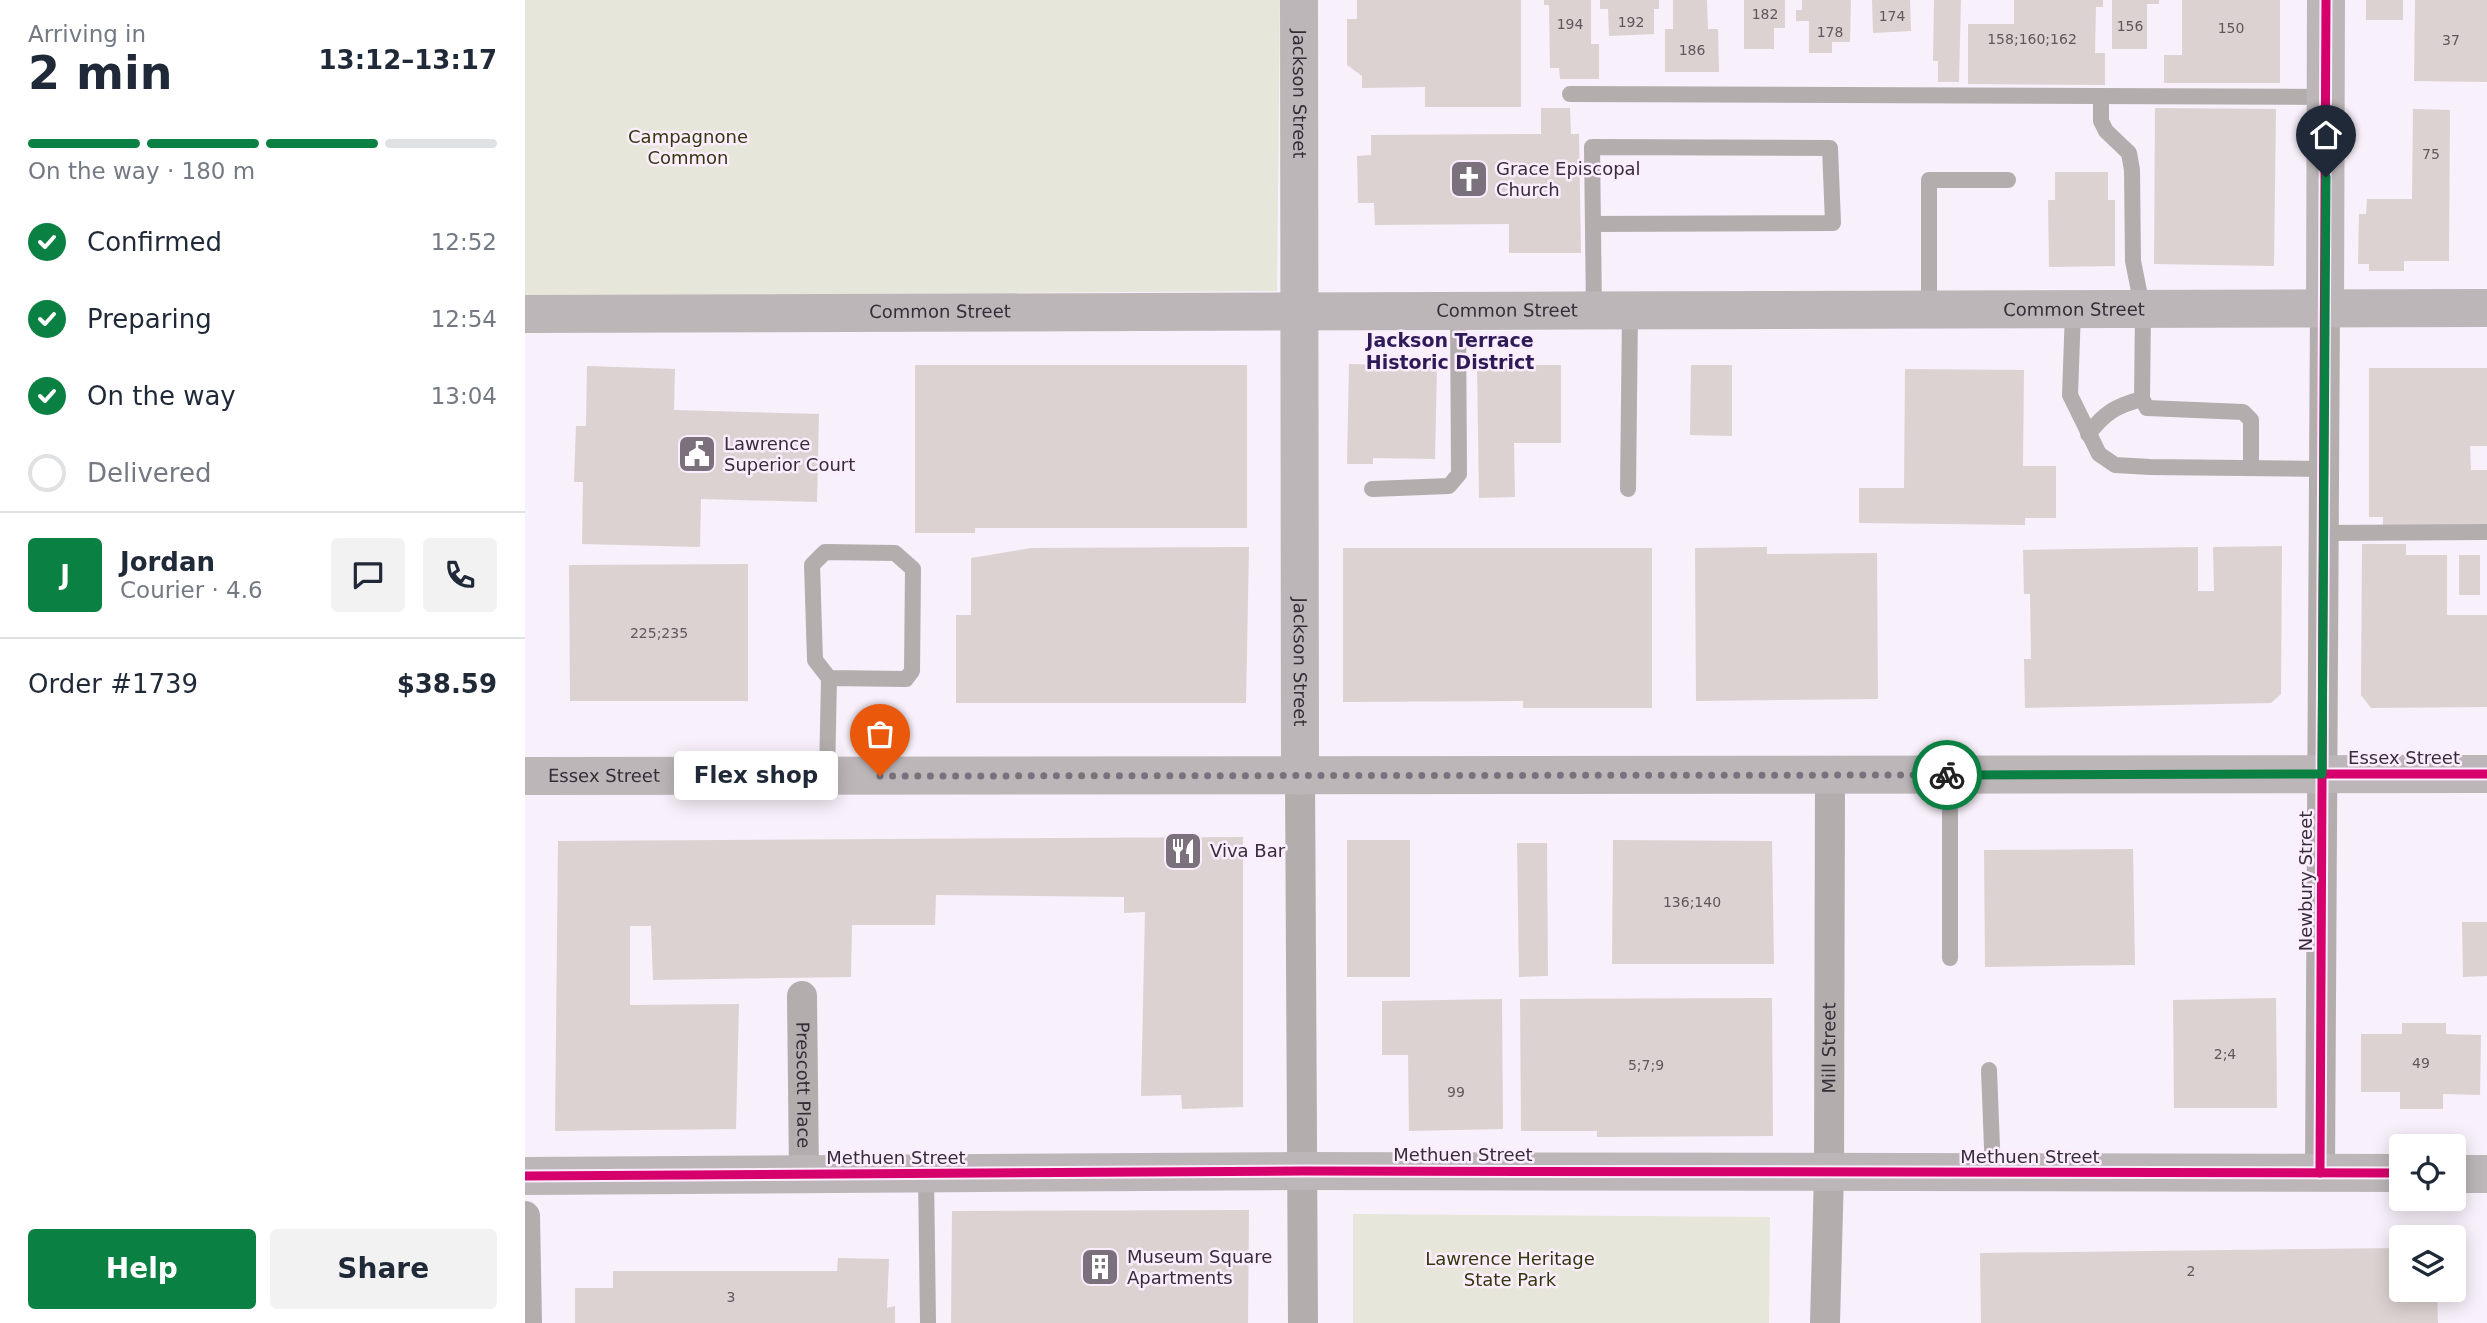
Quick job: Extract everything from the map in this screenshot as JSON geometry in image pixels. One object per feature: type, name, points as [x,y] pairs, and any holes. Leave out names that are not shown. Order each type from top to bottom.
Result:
[{"type":"main road","name":"Jackson Street","points":[[1299,0],[1300,776]]},
{"type":"main road","name":"Newbury Street","points":[[2325,309],[2326,0]]},
{"type":"main road","name":"Common Street","points":[[525,314],[2487,309]]},
{"type":"main road","name":"Essex Street","points":[[525,776],[2487,774]]},
{"type":"main road","name":"Methuen Street","points":[[525,1176],[1302,1171],[2389,1173]]},
{"type":"main road","points":[[2466,1174],[2487,1174]]},
{"type":"street","name":"Newbury Street","points":[[2320,1173],[2325,309]]},
{"type":"street","name":"Mill Street","points":[[1825,1323],[1829,1172],[1830,775]]},
{"type":"street","name":"Jackson Street","points":[[1300,776],[1303,1323]]},
{"type":"street","name":"Prescott Place","points":[[802,996],[804,1174]]},
{"type":"street","points":[[525,1216],[527,1323]]},
{"type":"lane","points":[[1570,94],[2326,97]]},
{"type":"lane","points":[[2101,97],[2101,121],[2106,131],[2129,153],[2132,170],[2133,261],[2143,311],[2142,399],[2147,408],[2243,412],[2251,420],[2251,467]]},
{"type":"lane","points":[[1593,224],[1833,223],[1830,148],[1592,147],[1593,224],[1612,312],[1627,489]]},
{"type":"lane","points":[[1930,312],[1929,180],[2008,180]]},
{"type":"lane","points":[[2073,311],[2070,395],[2099,454],[2115,465],[2324,469]]},
{"type":"lane","points":[[1372,489],[1449,486],[1459,474],[1458,312]]},
{"type":"lane","points":[[2088,434],[2105,414],[2123,404],[2142,399]]},
{"type":"lane","points":[[2324,533],[2487,531]]},
{"type":"lane","points":[[827,776],[829,678],[815,660],[812,565],[825,552],[894,553],[913,569],[912,671],[906,679],[829,678]]},
{"type":"lane","points":[[1950,775],[1950,958]]},
{"type":"lane","points":[[1989,1070],[1993,1173]]},
{"type":"lane","points":[[926,1173],[928,1323]]},
{"type":"green space","name":"Campagnone Common","points":[[525,0],[1280,0],[1277,291],[525,296]]},
{"type":"green space","name":"Lawrence Heritage State Park","points":[[1353,1214],[1770,1217],[1769,1323],[1353,1323]]},
{"type":"building","points":[[1357,0],[1521,0],[1521,107],[1425,107],[1425,87],[1362,88],[1362,76],[1347,65],[1347,19],[1357,19]]},
{"type":"building","points":[[1544,0],[1591,0],[1591,44],[1599,44],[1599,79],[1560,79],[1559,68],[1550,68],[1549,5],[1544,5]]},
{"type":"building","points":[[1600,0],[1659,0],[1659,9],[1654,9],[1654,34],[1609,36],[1608,9],[1600,9]]},
{"type":"building","points":[[1673,0],[1707,0],[1708,29],[1718,29],[1719,72],[1665,72],[1665,29],[1673,29]]},
{"type":"building","points":[[1744,0],[1785,0],[1785,28],[1774,28],[1774,49],[1744,49]]},
{"type":"building","points":[[1802,0],[1851,0],[1850,42],[1832,42],[1832,53],[1809,53],[1809,21],[1796,21],[1796,10],[1802,10]]},
{"type":"building","points":[[1872,0],[1910,0],[1911,31],[1873,33]]},
{"type":"building","points":[[1934,0],[1961,0],[1959,82],[1938,82],[1938,61],[1933,61]]},
{"type":"building","points":[[2014,0],[2103,0],[2103,7],[2096,7],[2095,53],[2105,53],[2105,85],[1968,84],[1968,24],[2014,24]]},
{"type":"building","points":[[2112,0],[2159,0],[2159,4],[2147,4],[2147,49],[2112,49]]},
{"type":"building","points":[[2182,0],[2280,0],[2280,83],[2164,83],[2164,55],[2182,55]]},
{"type":"building","points":[[2366,0],[2403,0],[2403,20],[2366,20]]},
{"type":"building","points":[[2415,0],[2487,0],[2487,82],[2414,81]]},
{"type":"building","name":"Grace Episcopal Church","points":[[1541,108],[1570,108],[1571,134],[1579,134],[1581,253],[1509,253],[1509,224],[1375,225],[1374,203],[1358,203],[1357,156],[1371,155],[1371,135],[1541,134]]},
{"type":"building","points":[[2155,108],[2276,109],[2274,266],[2154,264]]},
{"type":"building","points":[[2413,109],[2450,110],[2449,261],[2404,261],[2404,271],[2369,271],[2369,264],[2358,264],[2359,214],[2366,214],[2367,199],[2412,199]]},
{"type":"building","points":[[2055,172],[2108,172],[2108,200],[2115,200],[2115,266],[2049,267],[2048,200],[2055,200]]},
{"type":"building","points":[[1349,364],[1437,366],[1435,459],[1373,458],[1373,464],[1347,464]]},
{"type":"building","points":[[915,365],[1247,365],[1247,528],[975,528],[975,533],[915,533]]},
{"type":"building","points":[[1477,365],[1561,365],[1561,443],[1514,443],[1515,497],[1479,498]]},
{"type":"building","points":[[1691,365],[1732,365],[1732,436],[1690,435]]},
{"type":"building","name":"Lawrence Superior Court","points":[[587,366],[675,369],[674,410],[819,414],[817,502],[701,499],[700,547],[582,544],[583,482],[574,482],[576,426],[586,426]]},
{"type":"building","points":[[2369,368],[2487,368],[2487,446],[2470,446],[2471,470],[2487,470],[2487,527],[2383,527],[2383,517],[2369,517]]},
{"type":"building","points":[[1905,369],[2024,370],[2023,466],[2056,466],[2056,518],[2025,518],[2025,525],[1859,523],[1859,488],[1904,488]]},
{"type":"building","points":[[2362,544],[2406,544],[2406,555],[2447,555],[2447,615],[2487,615],[2487,707],[2371,708],[2361,695]]},
{"type":"building","points":[[2282,546],[2281,694],[2271,703],[2025,708],[2024,659],[2031,659],[2030,594],[2024,594],[2023,550],[2198,547],[2198,591],[2214,591],[2213,547]]},
{"type":"building","points":[[1249,547],[1246,703],[956,703],[956,615],[971,615],[971,558],[1031,548]]},
{"type":"building","points":[[1767,547],[1767,554],[1877,553],[1878,699],[1696,701],[1695,548]]},
{"type":"building","points":[[1343,548],[1652,548],[1652,708],[1523,708],[1523,701],[1343,702]]},
{"type":"building","points":[[2459,555],[2480,555],[2480,595],[2459,595]]},
{"type":"building","points":[[748,564],[748,701],[570,701],[569,565]]},
{"type":"building","points":[[1243,837],[1243,1107],[1182,1109],[1181,1095],[1141,1096],[1145,912],[1124,913],[1124,897],[936,895],[935,925],[852,925],[851,977],[653,980],[651,926],[630,926],[630,1005],[739,1004],[736,1129],[555,1131],[558,841]]},
{"type":"building","points":[[1347,840],[1410,840],[1410,977],[1347,977]]},
{"type":"building","points":[[1613,840],[1772,841],[1774,964],[1612,964]]},
{"type":"building","points":[[1517,843],[1547,843],[1548,976],[1519,977]]},
{"type":"building","points":[[2133,849],[2135,965],[1985,967],[1984,850]]},
{"type":"building","points":[[2462,922],[2487,922],[2487,976],[2463,977]]},
{"type":"building","points":[[1772,998],[1773,1136],[1597,1137],[1597,1131],[1521,1131],[1520,999]]},
{"type":"building","points":[[2276,998],[2277,1108],[2174,1108],[2173,1000]]},
{"type":"building","points":[[1502,999],[1503,1129],[1409,1131],[1408,1055],[1382,1055],[1382,1001]]},
{"type":"building","points":[[2402,1023],[2446,1023],[2446,1034],[2481,1035],[2480,1095],[2443,1094],[2443,1109],[2400,1109],[2400,1092],[2361,1092],[2361,1034],[2402,1034]]},
{"type":"building","name":"Museum Square Apartments","points":[[1249,1210],[1248,1323],[951,1323],[952,1211]]},
{"type":"building","points":[[2389,1248],[2389,1302],[2437,1302],[2438,1323],[1981,1323],[1980,1253]]},
{"type":"building","points":[[838,1258],[889,1259],[887,1308],[895,1306],[895,1323],[575,1323],[575,1288],[613,1288],[613,1271],[837,1271]]},
{"type":"cycle path","points":[[2320,1173],[2326,0]]},
{"type":"cycle path","points":[[2322,774],[2487,774]]},
{"type":"cycle path","points":[[525,1176],[1302,1171],[2389,1173]]},
{"type":"way so far","points":[[880,776],[1947,775]]},
{"type":"place","name":"Grace Episcopal Church","points":[[1469,179]]},
{"type":"place","name":"Lawrence Superior Court","points":[[697,454]]},
{"type":"place","name":"Flex shop","points":[[880,776]]},
{"type":"place","name":"Viva Bar","points":[[1183,851]]},
{"type":"place","name":"Museum Square Apartments","points":[[1100,1267]]},
{"type":"district","name":"Jackson Terrace Historic District","points":[[1450,351]]},
{"type":"route","points":[[1947,775],[2322,774],[2326,177]]}]
